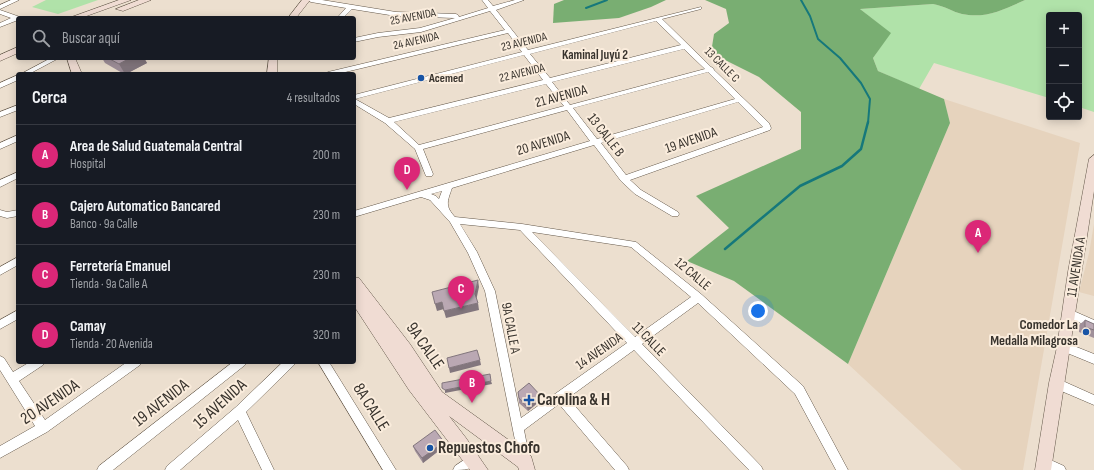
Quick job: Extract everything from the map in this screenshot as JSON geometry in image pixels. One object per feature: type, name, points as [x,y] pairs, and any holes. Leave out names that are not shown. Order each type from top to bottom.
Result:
[{"type":"street","points":[[0,8],[16,0]]},
{"type":"street","points":[[79,16],[127,0]]},
{"type":"street","points":[[100,16],[147,0]]},
{"type":"street","points":[[294,16],[306,0]]},
{"type":"street","points":[[311,0],[396,14],[466,16]]},
{"type":"street","name":"13 CALLE B","points":[[485,0],[624,179],[638,192],[675,214]]},
{"type":"street","name":"25 AVENIDA","points":[[356,40],[378,35],[421,30],[522,0]]},
{"type":"street","points":[[342,16],[351,6]]},
{"type":"street","name":"23 AVENIDA","points":[[356,97],[659,20],[699,8]]},
{"type":"street","points":[[0,12],[16,18]]},
{"type":"street","points":[[0,25],[16,18]]},
{"type":"street","name":"13 CALLE C","points":[[659,20],[711,69],[766,125],[767,128]]},
{"type":"street","name":"24 AVENIDA","points":[[333,72],[354,64],[510,31]]},
{"type":"street","points":[[0,50],[16,43]]},
{"type":"street","name":"22 AVENIDA","points":[[388,121],[687,46]]},
{"type":"street","points":[[0,58],[16,51]]},
{"type":"street","points":[[28,72],[52,60]]},
{"type":"street","points":[[72,60],[76,72]]},
{"type":"street","points":[[272,72],[273,60]]},
{"type":"street","name":"21 AVENIDA","points":[[418,148],[711,69]]},
{"type":"street","points":[[0,86],[16,78]]},
{"type":"street","name":"20 AVENIDA","points":[[356,213],[741,99]]},
{"type":"street","points":[[356,103],[388,121],[418,148],[429,174]]},
{"type":"street","points":[[0,115],[16,108]]},
{"type":"street","name":"19 AVENIDA","points":[[624,179],[767,128]]},
{"type":"street","points":[[0,146],[16,139]]},
{"type":"street","name":"11 AVENIDA A","points":[[1044,467],[1056,383],[1064,347],[1094,159]]},
{"type":"street","points":[[0,184],[16,176]]},
{"type":"street","points":[[444,210],[443,201],[448,186]]},
{"type":"street","name":"9A CALLE A","points":[[422,194],[433,198],[453,220],[472,252],[490,291],[526,466]]},
{"type":"street","points":[[0,213],[14,214]]},
{"type":"street","name":"12 CALLE","points":[[453,220],[522,227],[633,244],[698,297],[799,390],[842,470]]},
{"type":"street","name":"11 CALLE","points":[[522,227],[757,470]]},
{"type":"street","points":[[0,271],[16,262]]},
{"type":"street","name":"9A CALLE","points":[[356,294],[405,348],[437,396],[451,409],[526,466]]},
{"type":"street","name":"9A CALLE","points":[[356,295],[414,385],[477,465]]},
{"type":"street","name":"14 AVENIDA","points":[[517,428],[698,297]]},
{"type":"street","points":[[1069,314],[1094,325]]},
{"type":"street","points":[[0,325],[16,315]]},
{"type":"street","points":[[1064,347],[1094,359]]},
{"type":"street","points":[[0,361],[43,428]]},
{"type":"street","points":[[12,379],[36,364]]},
{"type":"street","name":"20 AVENIDA","points":[[0,452],[43,428],[133,364]]},
{"type":"street","name":"19 AVENIDA","points":[[103,470],[238,364]]},
{"type":"street","name":"15 AVENIDA","points":[[171,470],[240,411],[288,364]]},
{"type":"street","name":"8A CALLE","points":[[324,364],[390,470]]},
{"type":"street","points":[[1056,383],[1094,400]]},
{"type":"street","points":[[560,397],[623,470]]},
{"type":"street","points":[[240,411],[268,470]]},
{"type":"street","points":[[459,470],[477,465]]},
{"type":"street","points":[[1044,467],[1060,470]]},
{"type":"shaded area","points":[[944,99],[1080,143],[1023,470],[962,470],[848,364],[950,123]]},
{"type":"shaded area","points":[[1094,224],[1094,296],[1079,292],[1089,253]]},
{"type":"green space","points":[[46,0],[98,0],[58,14],[32,7]]},
{"type":"green space","points":[[564,0],[666,0],[619,18],[553,23],[554,4]]},
{"type":"green space","points":[[705,0],[1025,0],[995,12],[979,15],[962,14],[933,4],[860,9],[891,33],[873,58],[878,71],[944,99],[950,123],[848,364],[734,281],[687,261],[729,228],[696,196],[801,149],[801,112],[759,77],[711,53],[714,34],[729,23],[726,9]]},
{"type":"green space","points":[[1025,0],[1094,0],[1094,112],[1082,108],[1082,12],[1046,12],[1046,97],[934,63],[919,89],[878,71],[873,58],[890,33],[860,9],[933,4],[962,14],[979,15],[1010,7]]},
{"type":"building","points":[[112,60],[126,60],[119,64]]},
{"type":"building","points":[[478,280],[475,294],[478,303],[444,311],[442,302],[435,304],[432,292]]},
{"type":"building","points":[[1085,320],[1094,324],[1094,330],[1085,327]]},
{"type":"building","points":[[477,350],[480,360],[449,368],[447,358]]},
{"type":"building","points":[[490,374],[491,381],[445,390],[442,388],[442,383]]},
{"type":"building","name":"Carolina & H","points":[[529,383],[541,396],[527,407],[519,398],[518,392]]},
{"type":"building","name":"Repuestos Chofo","points":[[435,430],[444,442],[422,458],[413,446]]},
{"type":"waterway","points":[[586,8],[607,0]]},
{"type":"waterway","points":[[801,0],[810,16],[818,39],[840,58],[861,83],[870,99],[868,123]]},
{"type":"waterway","points":[[725,249],[800,186],[842,166],[861,149],[868,122]]},
{"type":"place","name":"Acemed","points":[[421,78]]},
{"type":"place","name":"Camay","points":[[407,190]]},
{"type":"place","name":"Area de Salud Guatemala Central","points":[[978,253]]},
{"type":"place","name":"Ferretería Emanuel","points":[[461,309]]},
{"type":"place","name":"Comedor La Medalla Milagrosa","points":[[1086,332]]},
{"type":"place","name":"Carolina & H","points":[[529,400]]},
{"type":"place","name":"Cajero Automatico Bancared","points":[[472,403]]},
{"type":"place","name":"Repuestos Chofo","points":[[430,448]]},
{"type":"district","name":"Kaminal Juyú 2","points":[[595,55]]}]
